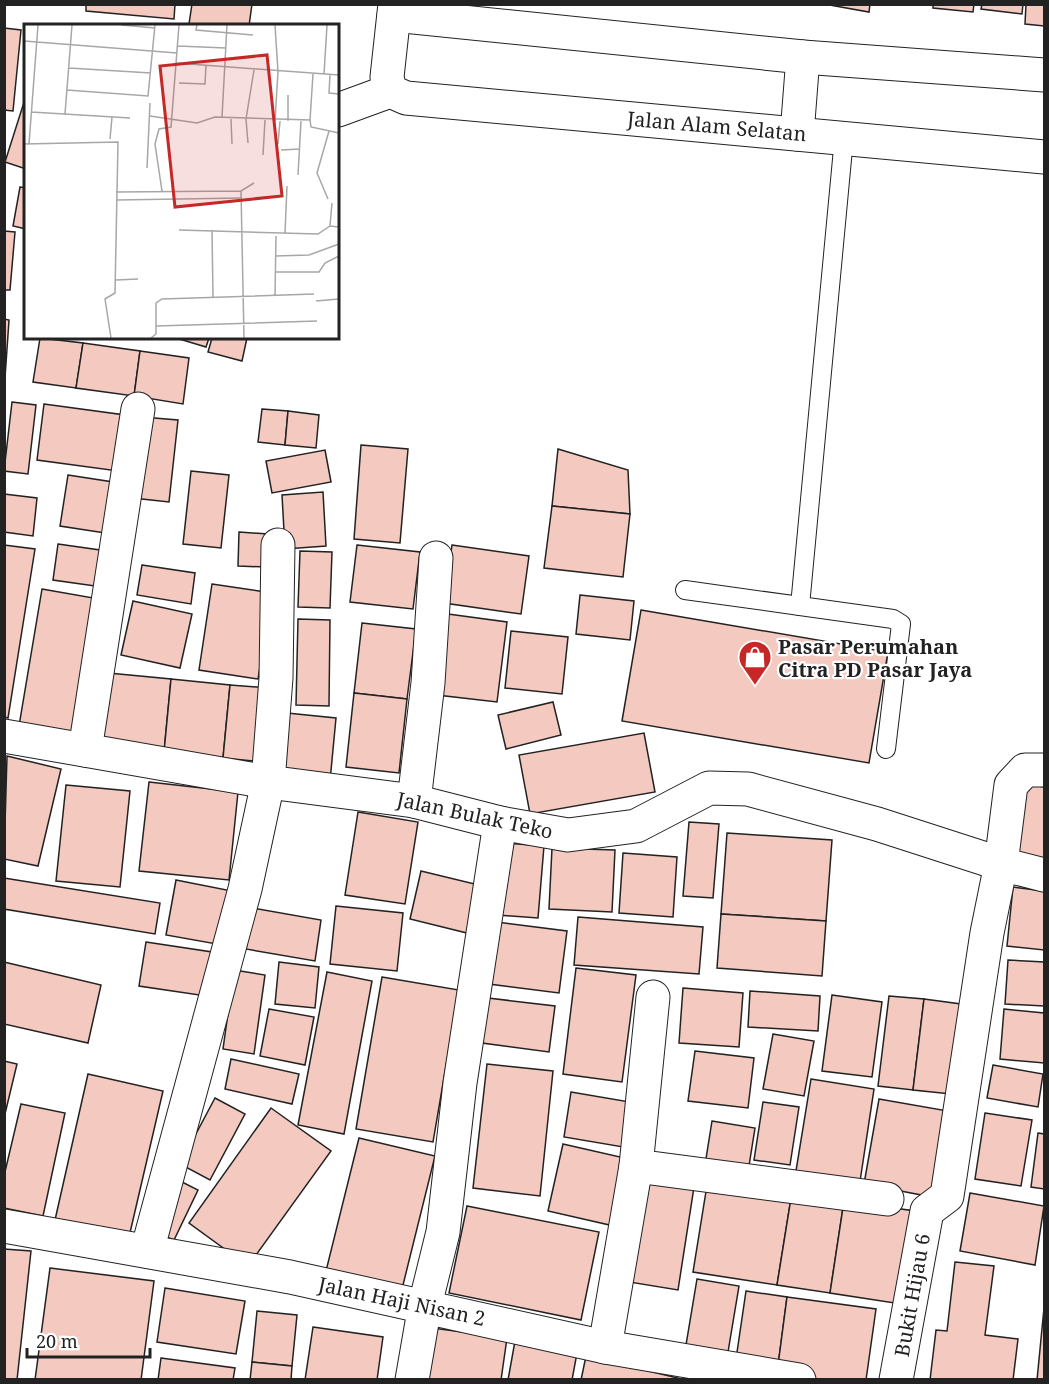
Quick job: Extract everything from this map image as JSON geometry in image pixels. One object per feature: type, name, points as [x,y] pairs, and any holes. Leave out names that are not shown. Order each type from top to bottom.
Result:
[{"type":"street","points":[[339,110],[390,91],[387,77],[394,10],[803,57],[1044,75]]},
{"type":"street","points":[[797,134],[803,57]]},
{"type":"street","name":"Jalan Alam Selatan","points":[[390,91],[406,98],[1044,157]]},
{"type":"street","points":[[85,750],[138,409]]},
{"type":"street","points":[[147,1251],[245,889],[268,782],[276,678],[278,544]]},
{"type":"street","points":[[414,801],[428,683],[436,558]]},
{"type":"street","name":"Jalan Bulak Teko","points":[[4,736],[268,782],[414,801],[500,823],[568,835],[636,826],[709,788],[748,789],[877,824],[1001,864],[1044,875]]},
{"type":"street","points":[[1001,864],[1011,785],[1024,770],[1044,770]]},
{"type":"street","points":[[412,1380],[425,1305],[443,1232],[460,1083],[500,823]]},
{"type":"street","name":"Bukit Hijau 6","points":[[896,1380],[927,1211],[947,1196],[987,933],[1001,864]]},
{"type":"street","points":[[605,1347],[636,1166],[653,997]]},
{"type":"street","points":[[636,1166],[887,1199]]},
{"type":"street","name":"Jalan Haji Nisan 2","points":[[4,1226],[147,1251],[425,1305],[605,1347],[799,1380]]},
{"type":"lane","points":[[800,606],[844,138]]},
{"type":"lane","points":[[685,590],[893,619],[901,624],[886,749]]},
{"type":"building","points":[[86,4],[175,4],[174,19],[86,11]]},
{"type":"building","points":[[192,4],[252,4],[249,24],[189,24]]},
{"type":"building","points":[[824,4],[870,4],[869,12]]},
{"type":"building","points":[[933,4],[974,4],[973,12],[933,8]]},
{"type":"building","points":[[982,4],[1023,4],[1022,14],[981,9]]},
{"type":"building","points":[[1026,4],[1044,4],[1044,26],[1025,24]]},
{"type":"building","points":[[4,28],[21,30],[13,111],[4,110]]},
{"type":"building","points":[[24,102],[24,168],[5,162]]},
{"type":"building","points":[[20,187],[24,188],[24,229],[13,226]]},
{"type":"building","points":[[4,231],[15,232],[10,290],[4,290]]},
{"type":"building","points":[[4,319],[9,320],[5,378],[4,377]]},
{"type":"building","points":[[40,339],[83,343],[76,388],[33,382]]},
{"type":"building","points":[[179,339],[209,339],[206,347]]},
{"type":"building","points":[[212,339],[247,339],[242,361],[208,352]]},
{"type":"building","points":[[83,343],[140,351],[134,396],[76,388]]},
{"type":"building","points":[[140,351],[189,358],[183,404],[134,396]]},
{"type":"building","points":[[12,402],[36,405],[28,474],[4,471]]},
{"type":"building","points":[[44,404],[125,415],[118,471],[37,460]]},
{"type":"building","points":[[262,409],[288,411],[285,445],[258,442]]},
{"type":"building","points":[[288,411],[319,415],[316,448],[285,445]]},
{"type":"building","points":[[142,417],[178,420],[169,502],[133,498]]},
{"type":"building","points":[[361,445],[408,449],[400,543],[354,539]]},
{"type":"building","points":[[558,449],[628,470],[630,514],[552,506]]},
{"type":"building","points":[[325,450],[331,482],[272,493],[266,461]]},
{"type":"building","points":[[191,471],[229,475],[221,548],[183,544]]},
{"type":"building","points":[[68,475],[126,484],[118,535],[60,526]]},
{"type":"building","points":[[323,492],[326,546],[285,549],[282,495]]},
{"type":"building","points":[[4,494],[37,498],[33,536],[4,532]]},
{"type":"building","points":[[552,506],[630,514],[623,577],[544,568]]},
{"type":"building","points":[[239,532],[268,534],[266,567],[238,566]]},
{"type":"building","points":[[58,544],[114,552],[109,588],[53,580]]},
{"type":"building","points":[[4,545],[35,549],[8,718],[4,717]]},
{"type":"building","points":[[357,545],[420,552],[413,609],[350,602]]},
{"type":"building","points":[[452,545],[529,556],[521,614],[444,603]]},
{"type":"building","points":[[300,551],[332,552],[330,608],[298,607]]},
{"type":"building","points":[[142,565],[195,573],[191,604],[137,595]]},
{"type":"building","points":[[212,584],[272,593],[258,679],[199,670]]},
{"type":"building","points":[[42,589],[105,600],[81,742],[18,732]]},
{"type":"building","points":[[580,595],[634,601],[630,640],[576,634]]},
{"type":"building","points":[[133,601],[192,614],[180,668],[121,655]]},
{"type":"building","name":"Pasar Perumahan Citra PD Pasar Jaya","points":[[641,610],[888,652],[869,763],[622,721]]},
{"type":"building","points":[[448,614],[507,622],[497,702],[437,695]]},
{"type":"building","points":[[298,619],[330,620],[329,706],[296,705]]},
{"type":"building","points":[[362,623],[416,629],[407,699],[354,693]]},
{"type":"building","points":[[511,631],[568,637],[562,694],[505,688]]},
{"type":"building","points":[[98,672],[171,679],[164,752],[91,745]]},
{"type":"building","points":[[171,679],[230,685],[223,758],[164,752]]},
{"type":"building","points":[[230,685],[271,688],[264,762],[223,758]]},
{"type":"building","points":[[354,693],[407,699],[399,773],[346,767]]},
{"type":"building","points":[[553,702],[561,735],[506,749],[498,715]]},
{"type":"building","points":[[287,713],[336,718],[330,781],[281,776]]},
{"type":"building","points":[[644,733],[655,792],[530,814],[519,755]]},
{"type":"building","points":[[7,756],[61,769],[38,866],[4,859]]},
{"type":"building","points":[[149,782],[238,792],[229,880],[139,871]]},
{"type":"building","points":[[1022,783],[1044,787],[1044,860],[1009,854]]},
{"type":"building","points":[[66,785],[130,791],[120,887],[56,881]]},
{"type":"building","points":[[358,812],[418,822],[405,904],[345,895]]},
{"type":"building","points":[[689,822],[719,824],[713,898],[683,896]]},
{"type":"building","points":[[727,833],[832,840],[826,921],[721,914]]},
{"type":"building","points":[[504,843],[544,846],[538,918],[498,915]]},
{"type":"building","points":[[552,848],[615,850],[612,912],[549,909]]},
{"type":"building","points":[[623,853],[677,857],[673,917],[619,913]]},
{"type":"building","points":[[421,871],[483,886],[471,934],[410,919]]},
{"type":"building","points":[[4,878],[160,903],[155,934],[4,909]]},
{"type":"building","points":[[176,880],[232,891],[222,945],[166,935]]},
{"type":"building","points":[[1013,887],[1044,891],[1044,950],[1007,946]]},
{"type":"building","points":[[336,906],[403,913],[397,971],[330,964]]},
{"type":"building","points":[[253,908],[321,920],[315,961],[246,949]]},
{"type":"building","points":[[721,914],[826,921],[822,976],[717,968]]},
{"type":"building","points":[[578,917],[703,927],[699,974],[574,965]]},
{"type":"building","points":[[497,922],[567,931],[559,993],[489,984]]},
{"type":"building","points":[[146,942],[212,952],[206,996],[139,986]]},
{"type":"building","points":[[1008,960],[1044,962],[1044,1006],[1005,1004]]},
{"type":"building","points":[[4,962],[101,985],[88,1043],[4,1024]]},
{"type":"building","points":[[279,962],[319,967],[315,1008],[275,1004]]},
{"type":"building","points":[[576,968],[636,975],[622,1082],[563,1074]]},
{"type":"building","points":[[234,970],[265,975],[254,1054],[223,1049]]},
{"type":"building","points":[[327,972],[372,981],[344,1134],[298,1125]]},
{"type":"building","points":[[382,977],[459,990],[433,1142],[356,1129]]},
{"type":"building","points":[[683,988],[743,993],[739,1047],[679,1043]]},
{"type":"building","points":[[750,991],[820,996],[818,1031],[748,1027]]},
{"type":"building","points":[[832,995],[882,1002],[872,1077],[822,1071]]},
{"type":"building","points":[[889,996],[924,999],[913,1090],[878,1086]]},
{"type":"building","points":[[488,998],[555,1006],[549,1052],[482,1043]]},
{"type":"building","points":[[924,999],[961,1004],[951,1094],[913,1090]]},
{"type":"building","points":[[269,1009],[314,1017],[305,1065],[260,1056]]},
{"type":"building","points":[[1004,1009],[1044,1013],[1044,1063],[1000,1059]]},
{"type":"building","points":[[773,1034],[814,1041],[804,1096],[763,1089]]},
{"type":"building","points":[[695,1051],[754,1058],[748,1108],[688,1101]]},
{"type":"building","points":[[231,1059],[299,1074],[292,1104],[225,1089]]},
{"type":"building","points":[[4,1061],[17,1064],[4,1118]]},
{"type":"building","points":[[487,1064],[553,1071],[540,1196],[473,1188]]},
{"type":"building","points":[[993,1065],[1043,1074],[1038,1107],[987,1098]]},
{"type":"building","points":[[88,1074],[163,1091],[129,1237],[55,1220]]},
{"type":"building","points":[[811,1079],[874,1089],[859,1188],[795,1177]]},
{"type":"building","points":[[571,1092],[630,1102],[623,1147],[564,1137]]},
{"type":"building","points":[[215,1098],[245,1114],[210,1180],[180,1164]]},
{"type":"building","points":[[879,1099],[948,1111],[932,1197],[864,1184]]},
{"type":"building","points":[[763,1102],[799,1107],[790,1165],[754,1160]]},
{"type":"building","points":[[21,1104],[65,1113],[43,1216],[4,1208],[4,1176]]},
{"type":"building","points":[[271,1108],[331,1151],[248,1266],[189,1223]]},
{"type":"building","points":[[985,1113],[1032,1120],[1021,1186],[975,1179]]},
{"type":"building","points":[[712,1121],[755,1128],[748,1172],[705,1165]]},
{"type":"building","points":[[1038,1133],[1044,1134],[1044,1189],[1031,1187]]},
{"type":"building","points":[[359,1138],[435,1156],[401,1293],[325,1275]]},
{"type":"building","points":[[563,1144],[629,1159],[614,1226],[548,1211]]},
{"type":"building","points":[[644,1179],[694,1187],[678,1290],[629,1282]]},
{"type":"building","points":[[708,1179],[792,1192],[777,1285],[693,1272]]},
{"type":"building","points":[[182,1182],[198,1190],[174,1240],[157,1233]]},
{"type":"building","points":[[792,1192],[844,1201],[830,1293],[777,1285]]},
{"type":"building","points":[[970,1193],[1044,1206],[1035,1265],[960,1251]]},
{"type":"building","points":[[844,1201],[915,1211],[901,1304],[830,1293]]},
{"type":"building","points":[[467,1206],[599,1232],[581,1320],[449,1293]]},
{"type":"building","points":[[4,1249],[31,1251],[17,1380],[4,1380]]},
{"type":"building","points":[[955,1262],[994,1266],[985,1335],[1018,1339],[1013,1380],[930,1380],[936,1330],[947,1331]]},
{"type":"building","points":[[50,1268],[154,1281],[141,1380],[35,1380]]},
{"type":"building","points":[[697,1279],[739,1286],[728,1352],[686,1345]]},
{"type":"building","points":[[165,1288],[245,1301],[236,1354],[157,1342]]},
{"type":"building","points":[[746,1291],[787,1297],[777,1373],[735,1366]]},
{"type":"building","points":[[787,1297],[876,1309],[866,1380],[825,1380],[777,1373]]},
{"type":"building","points":[[1044,1308],[1044,1380],[1037,1380]]},
{"type":"building","points":[[257,1311],[297,1315],[292,1366],[252,1362]]},
{"type":"building","points":[[313,1327],[383,1337],[377,1380],[305,1380]]},
{"type":"building","points":[[425,1327],[507,1338],[501,1380],[419,1380]]},
{"type":"building","points":[[515,1341],[577,1353],[572,1380],[508,1380]]},
{"type":"building","points":[[586,1356],[686,1380],[581,1380]]},
{"type":"building","points":[[161,1358],[235,1368],[233,1380],[158,1380]]},
{"type":"building","points":[[252,1362],[292,1366],[291,1380],[250,1380]]},
{"type":"place","name":"Pasar Perumahan Citra PD Pasar Jaya","points":[[755,686]]}]
